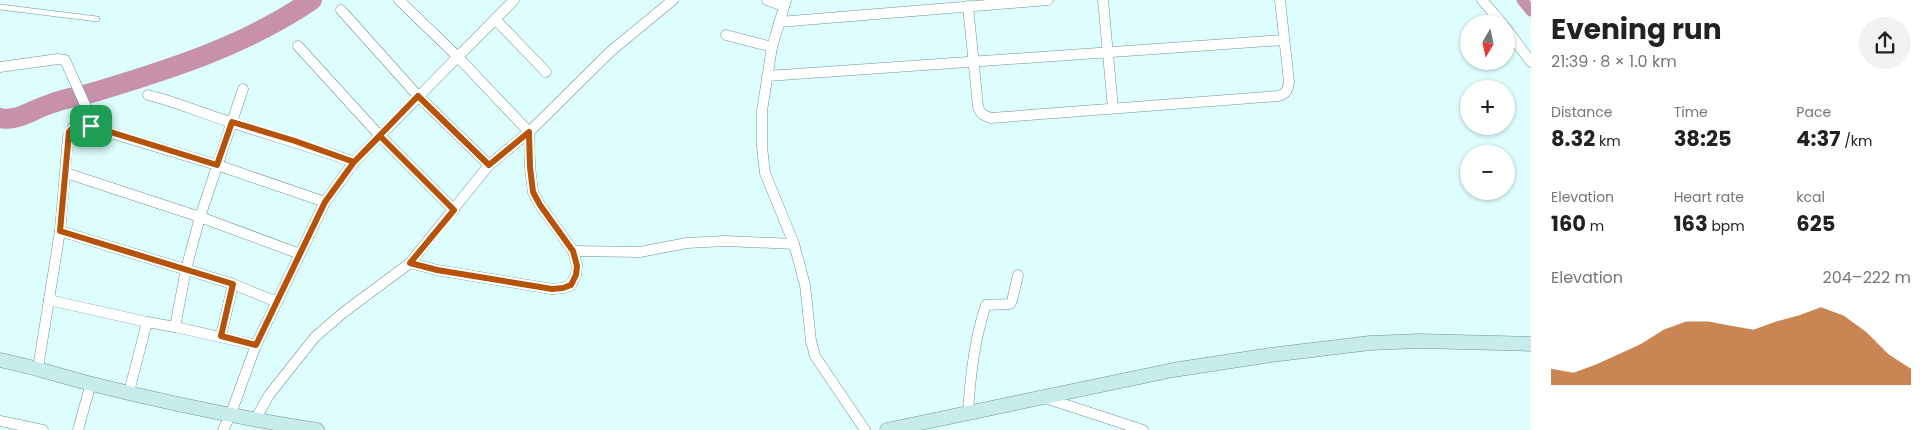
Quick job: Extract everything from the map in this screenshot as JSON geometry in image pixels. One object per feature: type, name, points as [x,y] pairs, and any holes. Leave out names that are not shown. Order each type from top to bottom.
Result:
[{"type":"street","points":[[399,0],[458,57],[529,132],[533,192],[540,205],[573,251],[577,266],[576,275],[571,285],[552,289],[437,270],[410,263]]},
{"type":"street","points":[[223,430],[256,345],[325,202],[354,162],[514,0]]},
{"type":"street","points":[[255,420],[269,395],[315,337],[344,312],[410,263],[489,165],[529,132],[611,51],[673,0]]},
{"type":"street","points":[[768,0],[785,3],[772,47],[762,111],[762,147],[765,173],[794,244],[805,285],[811,341],[815,356],[865,430]]},
{"type":"street","points":[[779,22],[1048,0]]},
{"type":"street","points":[[1103,0],[1113,108]]},
{"type":"street","points":[[968,6],[978,106],[980,112],[991,118],[1278,96],[1286,92],[1289,82],[1280,0]]},
{"type":"street","points":[[1482,0],[1495,15]]},
{"type":"street","points":[[341,10],[418,96],[489,165]]},
{"type":"street","points":[[495,19],[546,72]]},
{"type":"street","points":[[726,35],[772,47]]},
{"type":"street","points":[[767,76],[1284,40]]},
{"type":"street","points":[[1515,40],[1531,62]]},
{"type":"street","points":[[298,46],[380,136],[454,210]]},
{"type":"street","points":[[0,67],[61,58],[65,60],[91,122]]},
{"type":"street","points":[[175,328],[186,269],[200,217],[243,89]]},
{"type":"street","points":[[148,95],[179,103],[354,162]]},
{"type":"street","points":[[38,368],[60,231],[69,132],[73,128],[91,122],[325,202]]},
{"type":"street","points":[[66,173],[200,217],[300,254]]},
{"type":"street","points":[[60,231],[233,284],[276,302]]},
{"type":"street","points":[[573,251],[640,252],[687,244],[725,241],[794,244]]},
{"type":"street","points":[[968,414],[969,383],[974,351],[985,310],[988,304],[1010,304],[1018,276]]},
{"type":"street","points":[[221,336],[233,284]]},
{"type":"street","points":[[49,300],[256,345]]},
{"type":"street","points":[[129,392],[148,322]]},
{"type":"street","points":[[887,430],[1173,370],[1271,355],[1370,343],[1420,341],[1531,344]]},
{"type":"street","points":[[0,360],[230,416],[317,430]]},
{"type":"street","points":[[78,430],[91,383]]},
{"type":"street","points":[[1045,398],[1143,430]]},
{"type":"street","points":[[0,420],[43,430]]},
{"type":"lane","points":[[0,7],[97,19]]},
{"type":"waterway","points":[[0,118],[19,117],[56,102],[92,93],[209,54],[261,30],[312,0]]},
{"type":"waterway","points":[[1522,0],[1531,11]]},
{"type":"route","points":[[91,126],[79,126],[69,132],[60,231],[233,284],[221,336],[256,345],[325,202],[354,162],[418,96],[489,165],[529,132],[533,192],[540,205],[573,251],[577,266],[576,275],[571,285],[552,289],[437,270],[410,263],[454,210],[380,136],[354,162],[295,141],[232,122],[217,165],[91,126]]}]
